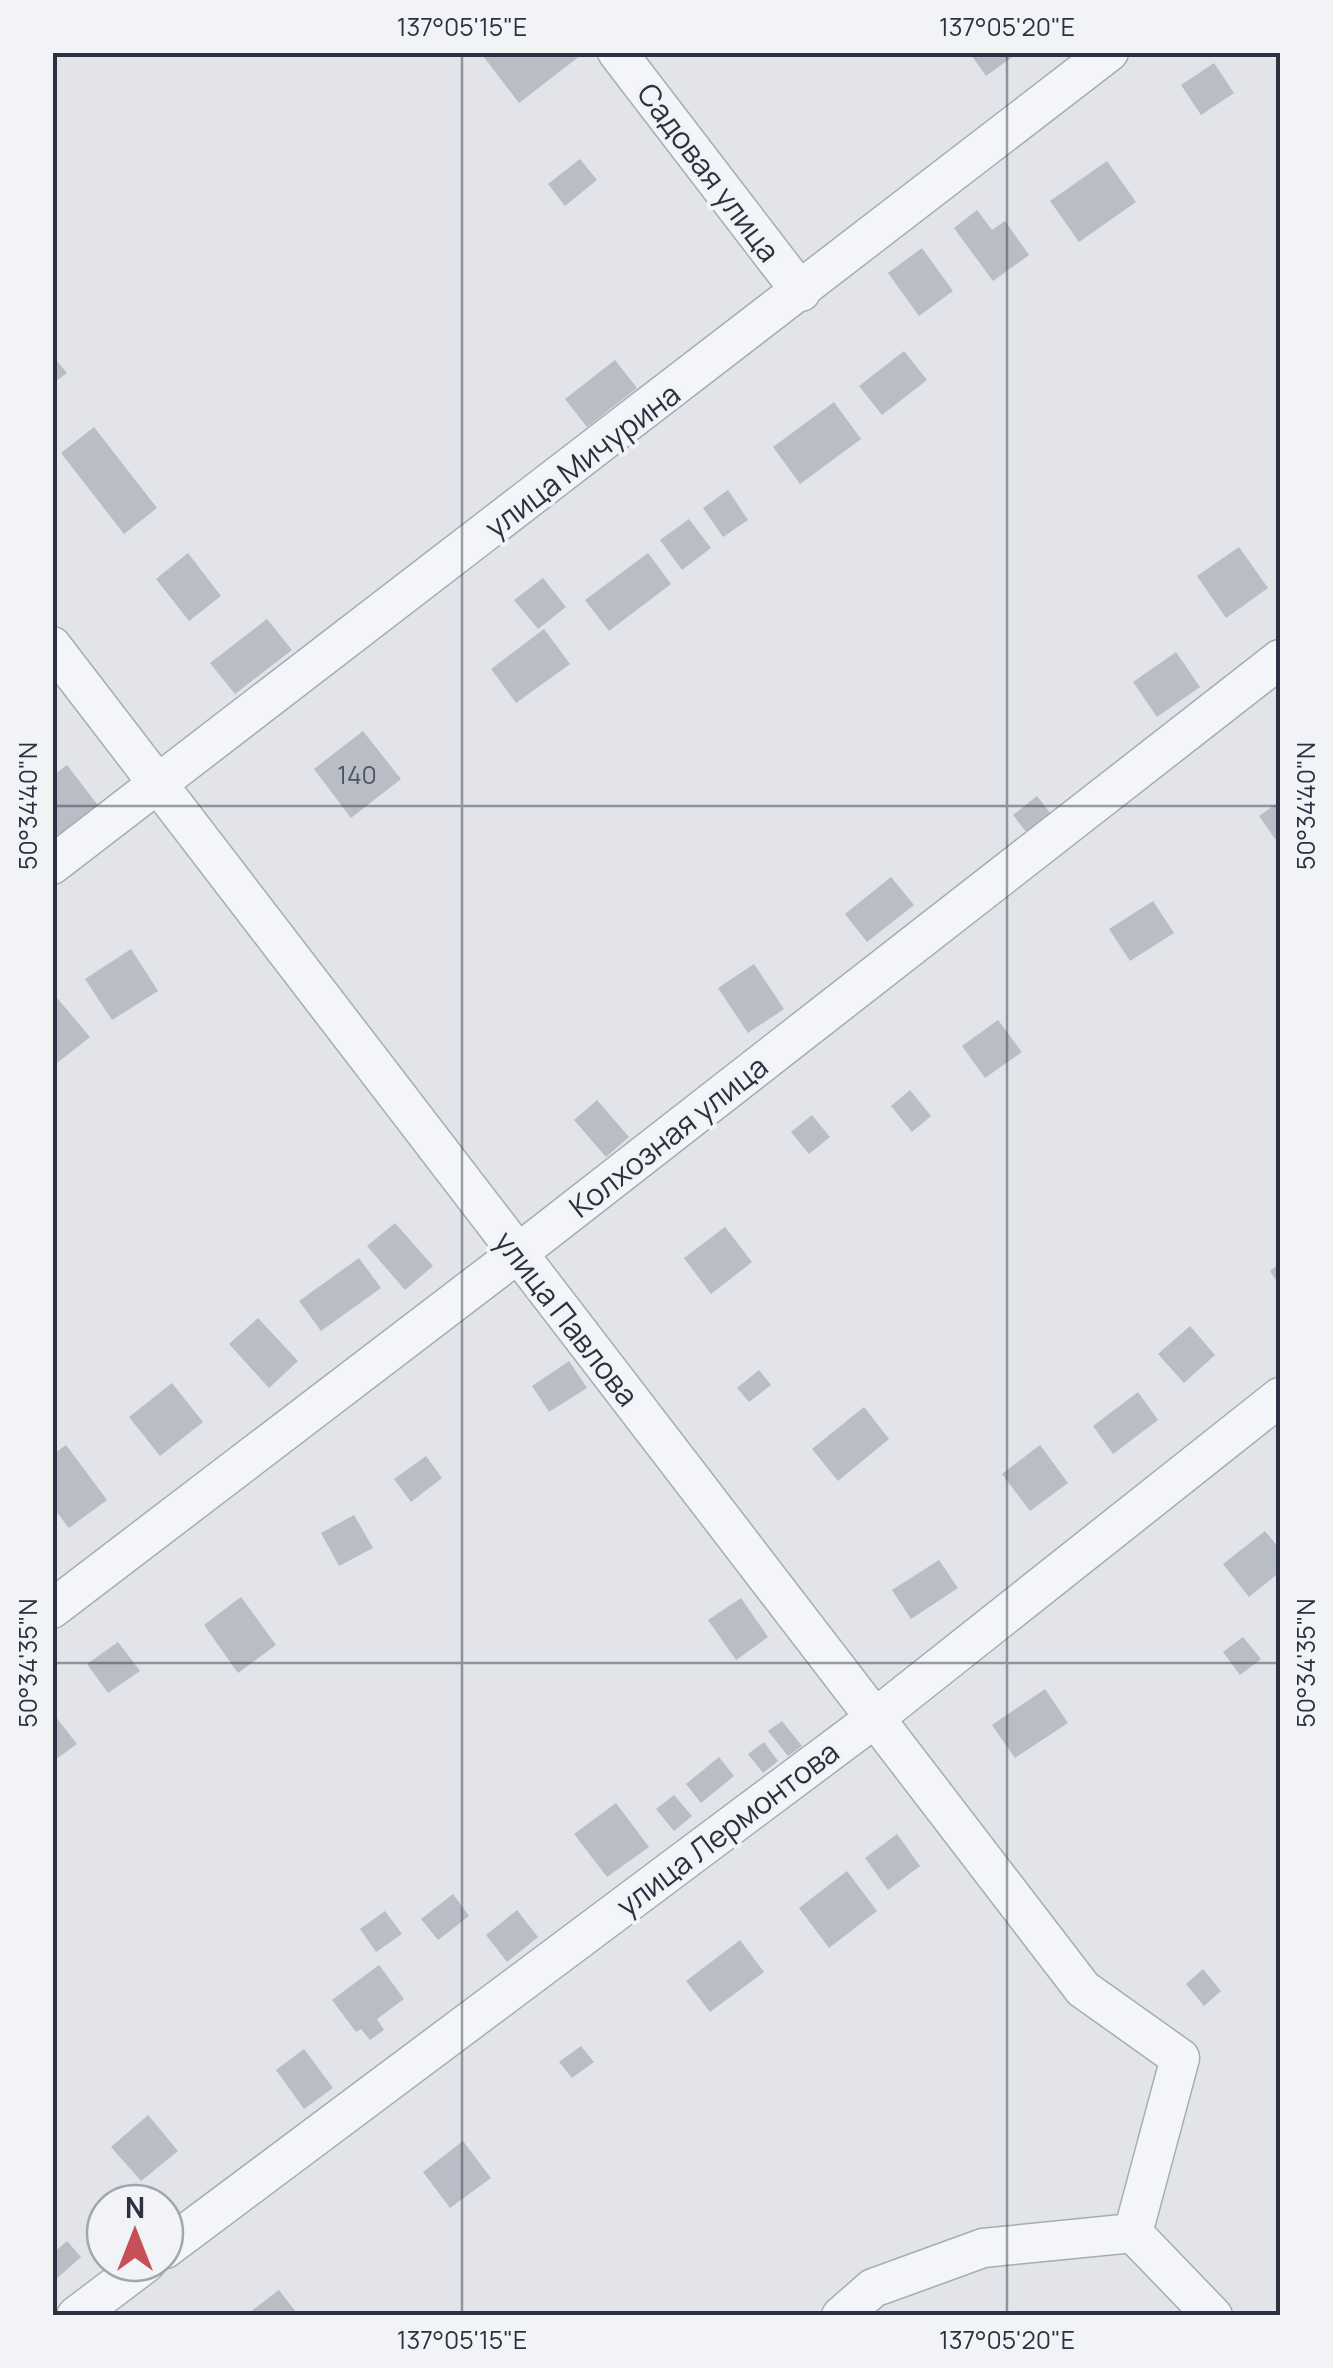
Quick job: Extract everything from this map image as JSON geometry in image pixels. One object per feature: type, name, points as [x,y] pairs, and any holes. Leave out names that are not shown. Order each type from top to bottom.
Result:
[{"type":"street","name":"Садовая улица","points":[[618,52],[801,292]]},
{"type":"street","name":"улица Мичурина","points":[[52,865],[1109,52]]},
{"type":"street","name":"улица Павлова","points":[[52,646],[1084,1989],[1180,2058],[1132,2233]]},
{"type":"street","name":"Колхозная улица","points":[[52,1610],[1280,659]]},
{"type":"street","name":"улица Лермонтова","points":[[185,2233],[875,1718],[1280,1397]]},
{"type":"street","points":[[840,2316],[873,2288],[983,2248],[1132,2233],[1213,2316]]},
{"type":"street","points":[[76,2316],[120,2283]]},
{"type":"building","points":[[480,52],[585,52],[519,103]]},
{"type":"building","points":[[969,52],[1019,52],[986,76]]},
{"type":"building","points":[[1214,63],[1234,93],[1201,115],[1181,85]]},
{"type":"building","points":[[580,159],[597,180],[565,206],[548,184]]},
{"type":"building","points":[[1107,161],[1136,202],[1079,242],[1050,201]]},
{"type":"building","points":[[977,210],[992,230],[1005,221],[1029,255],[993,281],[954,228]]},
{"type":"building","points":[[922,248],[953,291],[919,316],[888,273]]},
{"type":"building","points":[[904,351],[927,380],[882,415],[859,386]]},
{"type":"building","points":[[52,355],[67,373],[52,384]]},
{"type":"building","points":[[615,360],[637,388],[587,427],[565,399]]},
{"type":"building","points":[[834,402],[861,439],[800,484],[773,447]]},
{"type":"building","points":[[94,427],[157,508],[124,534],[61,453]]},
{"type":"building","points":[[728,490],[748,520],[723,537],[703,508]]},
{"type":"building","points":[[689,519],[711,548],[682,570],[660,540]]},
{"type":"building","points":[[1239,547],[1268,588],[1226,618],[1197,576]]},
{"type":"building","points":[[188,553],[221,596],[189,621],[156,579]]},
{"type":"building","points":[[648,553],[671,584],[609,631],[585,600]]},
{"type":"building","points":[[543,578],[566,607],[538,629],[514,600]]},
{"type":"building","points":[[267,619],[292,650],[235,694],[210,663]]},
{"type":"building","points":[[544,629],[570,664],[516,703],[491,669]]},
{"type":"building","points":[[1176,652],[1200,687],[1157,717],[1133,682]]},
{"type":"building","points":[[363,731],[401,779],[351,818],[314,769]]},
{"type":"building","points":[[67,765],[100,808],[61,838],[52,828],[52,776]]},
{"type":"building","points":[[1037,796],[1054,818],[1030,837],[1013,815]]},
{"type":"building","points":[[1280,801],[1280,846],[1259,816]]},
{"type":"building","points":[[891,877],[914,905],[867,942],[845,914]]},
{"type":"building","points":[[1153,901],[1174,933],[1130,961],[1109,929]]},
{"type":"building","points":[[131,949],[158,991],[112,1020],[85,979]]},
{"type":"building","points":[[754,964],[784,1009],[748,1033],[718,988]]},
{"type":"building","points":[[52,992],[90,1037],[52,1067]]},
{"type":"building","points":[[998,1020],[1022,1052],[985,1078],[962,1046]]},
{"type":"building","points":[[910,1090],[931,1116],[912,1132],[891,1106]]},
{"type":"building","points":[[597,1100],[629,1137],[606,1157],[574,1120]]},
{"type":"building","points":[[812,1115],[830,1137],[809,1154],[791,1132]]},
{"type":"building","points":[[395,1223],[433,1266],[405,1290],[367,1246]]},
{"type":"building","points":[[725,1227],[752,1262],[711,1294],[684,1258]]},
{"type":"building","points":[[359,1258],[381,1288],[321,1331],[299,1301]]},
{"type":"building","points":[[1280,1263],[1280,1286],[1270,1271]]},
{"type":"building","points":[[258,1318],[298,1361],[269,1388],[229,1344]]},
{"type":"building","points":[[1190,1326],[1215,1355],[1184,1383],[1158,1354]]},
{"type":"building","points":[[569,1361],[587,1388],[549,1412],[532,1386]]},
{"type":"building","points":[[759,1370],[771,1385],[749,1402],[737,1388]]},
{"type":"building","points":[[172,1383],[203,1422],[160,1456],[129,1417]]},
{"type":"building","points":[[1138,1392],[1158,1420],[1113,1454],[1093,1426]]},
{"type":"building","points":[[864,1407],[889,1439],[838,1481],[812,1449]]},
{"type":"building","points":[[66,1445],[107,1500],[69,1528],[52,1506],[52,1455]]},
{"type":"building","points":[[1040,1445],[1068,1483],[1030,1511],[1002,1474]]},
{"type":"building","points":[[426,1456],[442,1478],[411,1502],[394,1479]]},
{"type":"building","points":[[354,1515],[373,1548],[339,1566],[321,1533]]},
{"type":"building","points":[[1265,1531],[1280,1549],[1280,1572],[1249,1597],[1223,1564]]},
{"type":"building","points":[[939,1560],[958,1588],[911,1619],[892,1590]]},
{"type":"building","points":[[241,1597],[276,1645],[238,1673],[204,1625]]},
{"type":"building","points":[[741,1598],[768,1637],[736,1660],[708,1620]]},
{"type":"building","points":[[1243,1637],[1261,1659],[1240,1675],[1223,1652]]},
{"type":"building","points":[[118,1642],[140,1671],[108,1693],[87,1664]]},
{"type":"building","points":[[1045,1689],[1068,1723],[1015,1758],[992,1725]]},
{"type":"building","points":[[52,1712],[77,1744],[52,1762]]},
{"type":"building","points":[[782,1721],[802,1746],[788,1756],[768,1731]]},
{"type":"building","points":[[764,1742],[778,1761],[763,1773],[748,1754]]},
{"type":"building","points":[[719,1757],[734,1776],[701,1803],[686,1784]]},
{"type":"building","points":[[674,1795],[692,1816],[674,1831],[656,1809]]},
{"type":"building","points":[[616,1803],[649,1847],[607,1877],[574,1834]]},
{"type":"building","points":[[897,1834],[920,1866],[888,1890],[865,1858]]},
{"type":"building","points":[[847,1871],[877,1911],[829,1948],[799,1908]]},
{"type":"building","points":[[453,1894],[469,1916],[438,1940],[421,1919]]},
{"type":"building","points":[[517,1910],[538,1937],[507,1962],[486,1935]]},
{"type":"building","points":[[385,1911],[402,1934],[376,1952],[360,1929]]},
{"type":"building","points":[[740,1940],[764,1972],[710,2012],[686,1981]]},
{"type":"building","points":[[379,1965],[404,1999],[377,2019],[384,2030],[370,2040],[361,2029],[356,2032],[332,2000]]},
{"type":"building","points":[[1203,1969],[1221,1991],[1204,2006],[1186,1984]]},
{"type":"building","points":[[581,2046],[594,2062],[572,2078],[559,2062]]},
{"type":"building","points":[[304,2049],[333,2088],[304,2109],[276,2070]]},
{"type":"building","points":[[148,2115],[178,2151],[141,2181],[111,2147]]},
{"type":"building","points":[[463,2141],[491,2178],[450,2208],[423,2172]]},
{"type":"building","points":[[67,2241],[81,2257],[55,2280],[52,2254]]},
{"type":"building","points":[[279,2290],[299,2316],[245,2316]]}]
